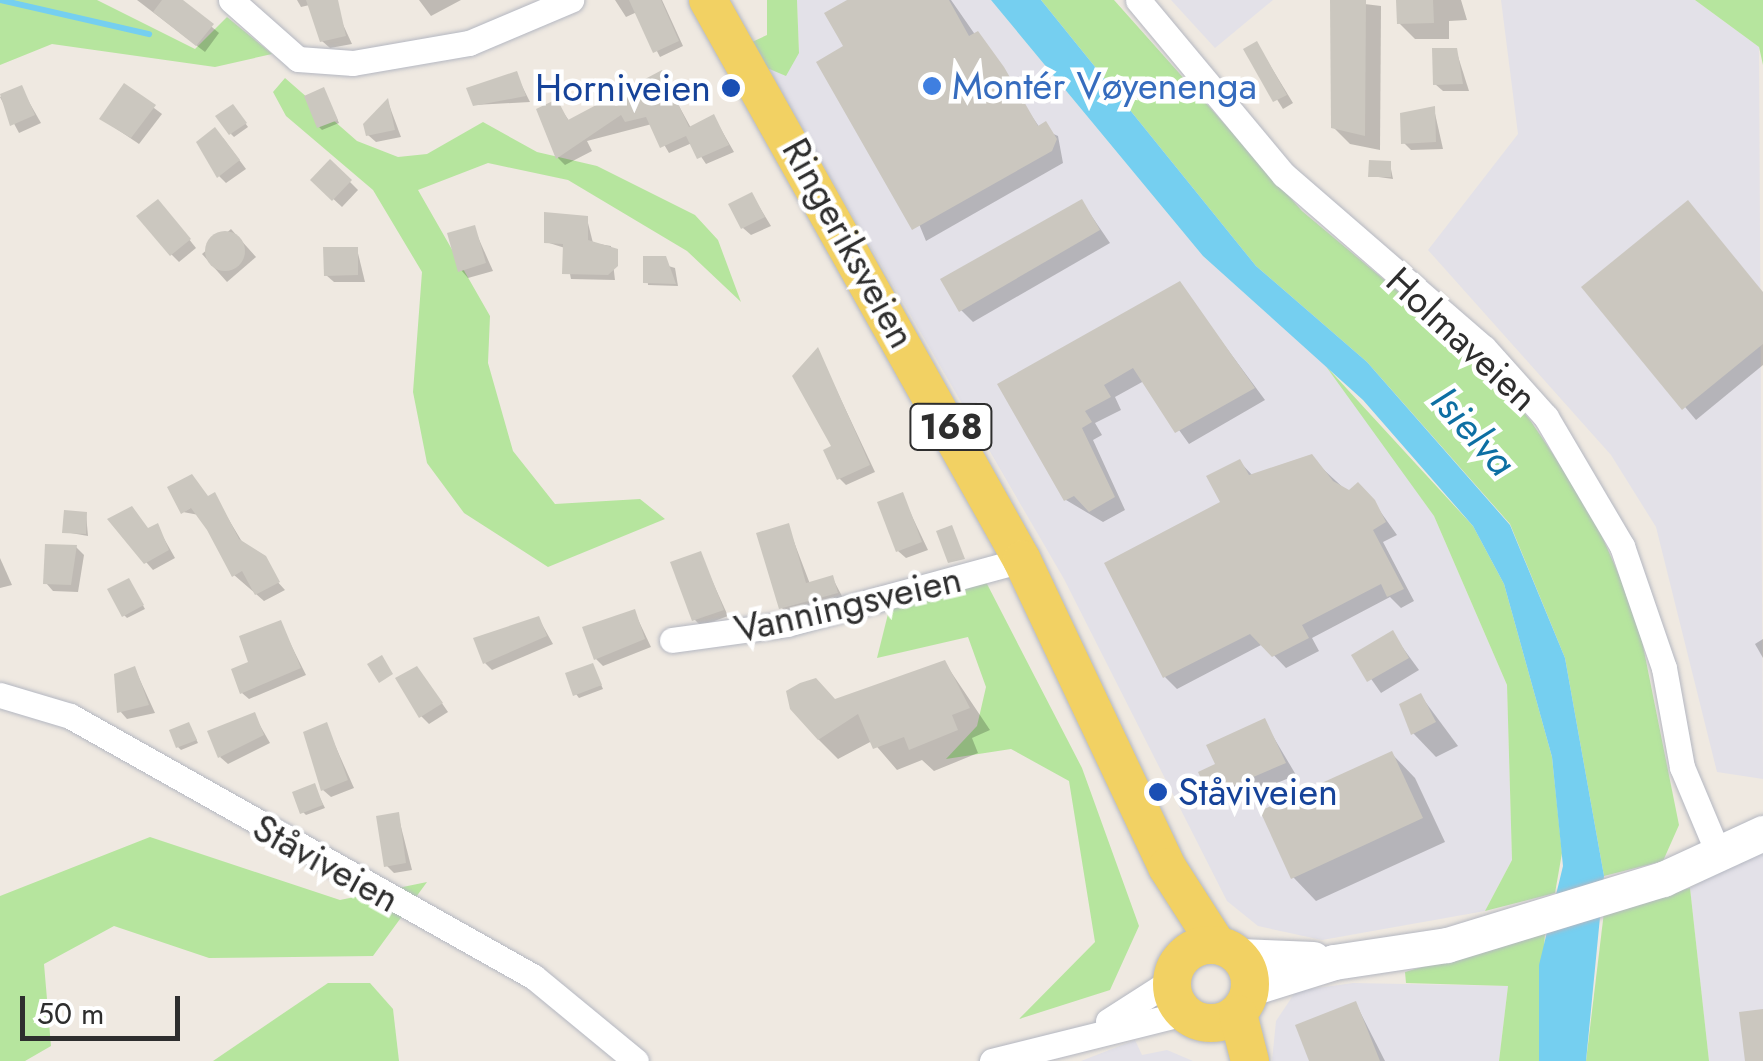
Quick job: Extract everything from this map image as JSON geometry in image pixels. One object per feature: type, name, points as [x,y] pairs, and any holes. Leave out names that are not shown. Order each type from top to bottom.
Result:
[{"type":"main road","name":"Ringeriksveien","points":[[708,0],[1022,560],[1168,867],[1212,984],[1250,1061]]},
{"type":"main road","name":"Ringeriksveien","points":[[1212,984],[1230,1061]]},
{"type":"street","points":[[232,0],[298,59],[353,63],[469,43],[570,0]]},
{"type":"street","name":"Holmaveien","points":[[1138,0],[1284,175],[1484,348],[1546,417],[1622,546],[1664,668],[1682,766],[1719,855]]},
{"type":"street","name":"Vanningsveien","points":[[672,640],[787,624],[1022,560]]},
{"type":"street","name":"Ståviveien","points":[[0,695],[70,716],[534,977],[636,1061]]},
{"type":"street","points":[[992,1061],[1095,1029],[1212,984],[1482,934],[1663,880],[1763,833]]},
{"type":"shaded area","points":[[797,0],[991,0],[1203,256],[1325,365],[1358,408],[1434,516],[1507,685],[1512,860],[1485,911],[1322,940],[1258,926],[1227,901],[1064,579],[767,68],[799,53]]},
{"type":"shaded area","points":[[1171,0],[1273,0],[1215,48]]},
{"type":"shaded area","points":[[1501,0],[1695,0],[1759,47],[1763,779],[1717,772],[1656,527],[1611,455],[1428,250],[1518,134]]},
{"type":"shaded area","points":[[1763,848],[1763,1061],[1709,1061],[1690,888]]},
{"type":"shaded area","points":[[1353,983],[1508,986],[1499,1061],[1272,1061],[1276,1021],[1296,991]]},
{"type":"shaded area","points":[[1135,1040],[1142,1055],[1167,1050],[1193,1061],[1081,1061]]},
{"type":"green space","points":[[0,0],[97,0],[195,49],[227,17],[272,54],[215,67],[52,44],[0,65]]},
{"type":"green space","points":[[767,0],[797,0],[799,53],[786,76],[767,68],[752,42],[767,35]]},
{"type":"green space","points":[[1041,0],[1114,0],[1302,211],[1481,361],[1530,420],[1590,509],[1637,616],[1679,825],[1663,861],[1604,876],[1565,658],[1510,524],[1367,362],[1256,266]]},
{"type":"green space","points":[[1695,0],[1763,0],[1763,65],[1759,47]]},
{"type":"green space","points":[[285,78],[357,141],[398,157],[427,154],[483,122],[537,152],[597,166],[695,215],[718,240],[741,302],[687,251],[568,180],[488,163],[418,190],[490,316],[488,363],[513,451],[555,504],[640,499],[665,519],[548,567],[464,513],[427,463],[413,392],[422,272],[373,190],[286,116],[273,92]]},
{"type":"green space","points":[[1325,365],[1473,526],[1504,584],[1552,757],[1562,853],[1555,893],[1485,911],[1512,860],[1507,685],[1434,516]]},
{"type":"green space","points":[[986,582],[1082,768],[1139,926],[1110,990],[1019,1019],[1095,942],[1069,781],[1011,749],[946,759],[977,726],[986,687],[968,637],[877,658],[891,602]]},
{"type":"green space","points":[[150,837],[340,900],[427,882],[373,956],[209,958],[114,926],[44,964],[51,1046],[25,1061],[0,1061],[0,896]]},
{"type":"green space","points":[[1690,888],[1709,1061],[1586,1061],[1604,912]]},
{"type":"green space","points":[[1545,931],[1539,1061],[1499,1061],[1508,986],[1406,983],[1405,972]]},
{"type":"green space","points":[[328,983],[370,983],[393,1009],[399,1061],[213,1061]]},
{"type":"water","points":[[991,0],[1041,0],[1256,266],[1367,362],[1510,525],[1565,658],[1604,876],[1586,1061],[1539,1061],[1539,965],[1563,866],[1552,757],[1504,584],[1473,526],[1363,400],[1203,256]]},
{"type":"building","points":[[162,0],[183,0],[214,24],[196,46],[153,12]]},
{"type":"building","points":[[306,0],[338,0],[346,36],[320,42]]},
{"type":"building","points":[[629,0],[661,0],[679,41],[653,53]]},
{"type":"building","points":[[847,0],[949,0],[969,36],[978,31],[1004,67],[1038,126],[1046,121],[1057,139],[1052,151],[912,230],[816,62],[843,46],[824,13]]},
{"type":"building","points":[[1330,0],[1366,0],[1365,136],[1331,128]]},
{"type":"building","points":[[1396,0],[1433,0],[1434,23],[1397,24]]},
{"type":"building","points":[[1257,41],[1287,95],[1273,102],[1243,49]]},
{"type":"building","points":[[1432,48],[1457,48],[1463,84],[1433,85]]},
{"type":"building","points":[[662,70],[689,127],[714,114],[729,145],[697,159],[686,136],[660,148],[646,117],[625,122],[621,115],[556,159],[536,109],[557,99],[568,120]]},
{"type":"building","points":[[517,71],[526,96],[473,106],[466,88]]},
{"type":"building","points":[[124,83],[156,105],[131,138],[99,119]]},
{"type":"building","points":[[22,85],[35,115],[10,126],[0,94]]},
{"type":"building","points":[[324,87],[338,120],[317,128],[304,96]]},
{"type":"building","points":[[388,98],[395,130],[366,136],[363,124]]},
{"type":"building","points":[[233,104],[247,123],[229,135],[215,116]]},
{"type":"building","points":[[1435,106],[1436,142],[1401,144],[1400,113]]},
{"type":"building","points":[[215,127],[240,160],[217,178],[196,142]]},
{"type":"building","points":[[330,159],[352,180],[332,201],[310,180]]},
{"type":"building","points":[[1369,160],[1391,161],[1391,177],[1368,177]]},
{"type":"building","points":[[752,192],[765,217],[741,229],[728,204]]},
{"type":"building","points":[[158,199],[191,239],[170,256],[136,216]]},
{"type":"building","points":[[1082,199],[1100,230],[959,312],[940,279]]},
{"type":"building","points":[[1688,200],[1763,292],[1763,344],[1682,410],[1581,287]]},
{"type":"building","points":[[544,212],[588,216],[588,240],[618,249],[618,266],[608,275],[562,274],[563,244],[544,243]]},
{"type":"building","points":[[475,225],[486,263],[458,272],[447,233]]},
{"type":"building","points":[[225,231],[239,237],[245,251],[239,265],[225,271],[211,265],[205,251],[211,237]]},
{"type":"building","points":[[323,247],[358,247],[358,275],[324,276]]},
{"type":"building","points":[[643,256],[666,256],[676,284],[643,283]]},
{"type":"building","points":[[1180,281],[1255,388],[1175,433],[1133,368],[1104,385],[1111,397],[1085,411],[1092,422],[1082,428],[1115,497],[1089,512],[1074,496],[1064,501],[997,384]]},
{"type":"building","points":[[818,347],[870,465],[837,480],[823,450],[831,446],[792,376]]},
{"type":"building","points":[[1312,454],[1333,481],[1349,490],[1358,482],[1375,500],[1386,522],[1373,530],[1404,589],[1387,597],[1381,584],[1302,625],[1309,638],[1272,657],[1250,634],[1163,678],[1104,563],[1220,502],[1206,476],[1240,459],[1249,475]]},
{"type":"building","points":[[192,474],[208,496],[215,492],[239,539],[266,556],[280,582],[255,595],[242,571],[232,577],[207,530],[191,508],[181,514],[167,487]]},
{"type":"building","points":[[903,492],[922,542],[896,552],[877,502]]},
{"type":"building","points":[[132,506],[148,528],[158,523],[169,550],[144,564],[107,519]]},
{"type":"building","points":[[64,510],[87,512],[86,534],[62,533]]},
{"type":"building","points":[[789,523],[806,583],[833,575],[838,593],[779,609],[756,533]]},
{"type":"building","points":[[952,525],[965,559],[948,563],[936,531]]},
{"type":"building","points":[[45,544],[77,545],[71,585],[43,584]]},
{"type":"building","points":[[701,551],[724,610],[692,621],[670,562]]},
{"type":"building","points":[[129,578],[144,605],[122,617],[107,589]]},
{"type":"building","points":[[635,609],[645,639],[594,660],[582,627]]},
{"type":"building","points":[[539,616],[547,636],[483,664],[473,638]]},
{"type":"building","points":[[281,620],[301,668],[240,694],[231,669],[248,662],[239,636]]},
{"type":"building","points":[[1393,630],[1409,658],[1367,682],[1351,655]]},
{"type":"building","points":[[382,655],[393,674],[379,683],[367,664]]},
{"type":"building","points":[[945,660],[970,708],[952,715],[958,730],[909,750],[904,737],[873,749],[858,714],[818,740],[790,709],[786,691],[800,683],[816,678],[835,699]]},
{"type":"building","points":[[593,663],[602,685],[573,696],[565,673]]},
{"type":"building","points":[[135,666],[149,705],[117,713],[114,674]]},
{"type":"building","points":[[417,666],[443,703],[419,718],[395,678]]},
{"type":"building","points":[[1421,693],[1436,722],[1411,735],[1399,704]]},
{"type":"building","points":[[255,712],[264,735],[218,758],[207,731]]},
{"type":"building","points":[[1265,718],[1286,763],[1209,796],[1198,772],[1215,764],[1206,745]]},
{"type":"building","points":[[189,722],[197,740],[176,748],[169,730]]},
{"type":"building","points":[[327,722],[348,780],[321,791],[303,732]]},
{"type":"building","points":[[1392,751],[1423,818],[1291,879],[1260,811]]},
{"type":"building","points":[[315,783],[323,805],[300,814],[292,792]]},
{"type":"building","points":[[399,812],[406,863],[384,867],[376,816]]},
{"type":"building","points":[[1356,1001],[1380,1061],[1309,1061],[1295,1025]]},
{"type":"building","points":[[1763,1009],[1763,1061],[1745,1061],[1739,1012]]},
{"type":"waterway","points":[[0,0],[149,34]]},
{"type":"place","name":"Montér Vøyenenga","points":[[932,86]]},
{"type":"place","name":"Horniveien","points":[[731,88]]},
{"type":"place","name":"Ståviveien","points":[[1158,792]]},
{"type":"water label","name":"Isielva","points":[[1474,431]]}]
